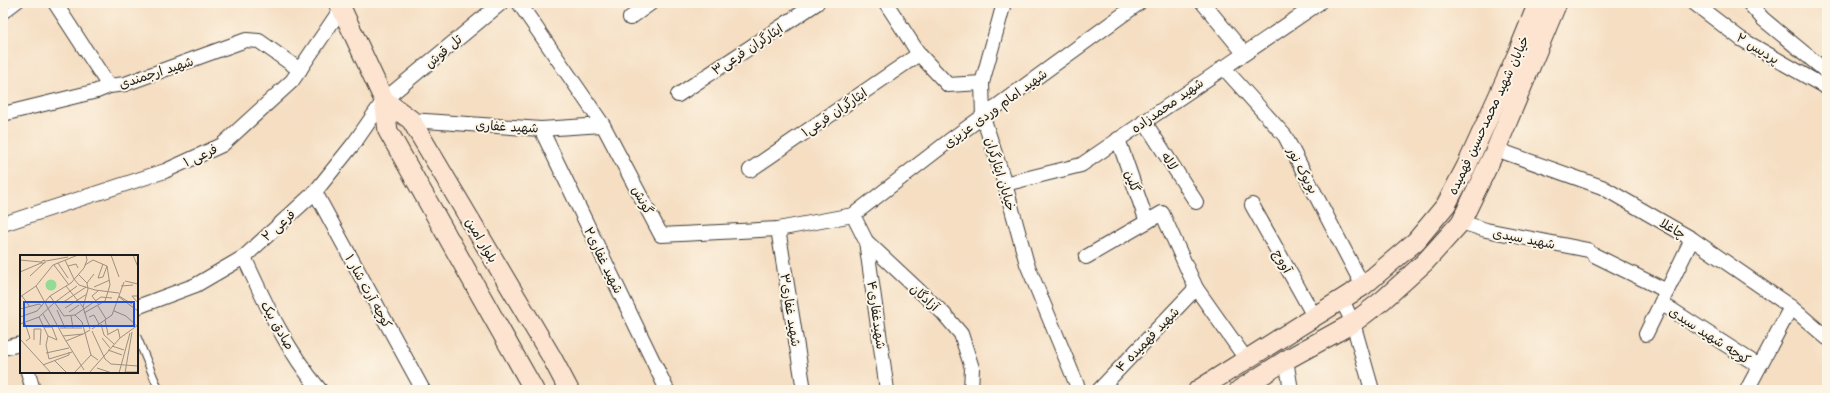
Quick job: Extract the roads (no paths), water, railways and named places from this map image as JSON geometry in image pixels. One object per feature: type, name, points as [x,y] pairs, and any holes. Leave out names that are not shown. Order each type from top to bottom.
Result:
[{"type":"main road","name":"خیابان شهید محمدحسین فهمیده","points":[[1198,390],[1363,286],[1416,241],[1446,206],[1466,167],[1516,57],[1538,3]]},
{"type":"main road","name":"خیابان شهید محمدحسین فهمیده","points":[[1239,390],[1286,360],[1353,323],[1384,300],[1425,262],[1461,222],[1496,149],[1558,3]]},
{"type":"main road","name":"بلوار امین","points":[[342,4],[384,100],[388,131],[534,390]]},
{"type":"main road","name":"بلوار امین","points":[[384,100],[411,120],[570,390]]},
{"type":"street","points":[[55,3],[109,86]]},
{"type":"street","name":"تل قوش","points":[[384,100],[501,3]]},
{"type":"street","name":"گونش","points":[[519,3],[603,125],[661,235],[778,229],[853,215]]},
{"type":"street","points":[[630,18],[651,3]]},
{"type":"street","name":"ایثارگران فرعی۳","points":[[678,95],[817,3]]},
{"type":"street","points":[[886,3],[918,54],[948,85],[982,83]]},
{"type":"street","name":"خیابان ایثارگران","points":[[1004,3],[982,83],[983,117],[1005,184],[1027,264],[1079,390]]},
{"type":"street","name":"شهید امام وردی عزیزی","points":[[853,215],[950,140],[1139,3]]},
{"type":"street","points":[[1203,3],[1244,53]]},
{"type":"street","name":"شهید محمدزاده","points":[[1005,184],[1081,165],[1319,3]]},
{"type":"street","name":"پردیس ۲","points":[[1694,3],[1741,39],[1827,88]]},
{"type":"street","points":[[1749,3],[1763,19],[1827,72]]},
{"type":"street","name":"فرعی ۱","points":[[3,224],[165,171],[222,145],[292,81],[342,4]]},
{"type":"street","name":"شهید ارجمندی","points":[[3,114],[97,91],[109,86],[132,82],[246,40],[259,41],[300,70]]},
{"type":"street","name":"ایثارگران فرعی۱","points":[[750,170],[918,54]]},
{"type":"street","name":"بویوک نور","points":[[1223,67],[1285,136],[1363,286]]},
{"type":"street","name":"فرعی ۲","points":[[138,308],[196,285],[244,257],[315,192],[355,142],[384,100]]},
{"type":"street","name":"شهید غفاری","points":[[411,120],[541,129],[603,125]]},
{"type":"street","name":"لاله","points":[[1144,121],[1196,202]]},
{"type":"street","name":"شهید غفاری۲","points":[[541,129],[667,390]]},
{"type":"street","name":"گلین","points":[[1118,139],[1147,222]]},
{"type":"street","name":"چاغلا","points":[[1501,151],[1602,187],[1692,239],[1791,307],[1827,338]]},
{"type":"street","name":"کوچه آرت شار ۱","points":[[315,192],[423,390]]},
{"type":"street","name":"آووج","points":[[1252,206],[1314,316]]},
{"type":"street","points":[[1086,256],[1162,213],[1196,288],[1246,359]]},
{"type":"street","name":"آزادگان","points":[[853,215],[866,241],[943,313],[961,334],[972,368],[971,390]]},
{"type":"street","name":"شهید سیدی","points":[[1461,222],[1486,230],[1591,252],[1664,297]]},
{"type":"street","name":"شهید غفاری۳","points":[[778,229],[804,390]]},
{"type":"street","points":[[1646,334],[1692,239]]},
{"type":"street","name":"شهیدغفاری۴","points":[[866,241],[887,390]]},
{"type":"street","name":"صادق بیک","points":[[244,257],[266,304],[306,373],[320,390]]},
{"type":"street","name":"شهید فهمیده ۴","points":[[1099,390],[1196,288]]},
{"type":"street","name":"کوچه شهید سیدی","points":[[1664,297],[1759,366]]},
{"type":"street","points":[[1342,300],[1353,323],[1372,390]]},
{"type":"street","points":[[1748,388],[1791,307]]},
{"type":"street","points":[[3,348],[20,347]]},
{"type":"street","points":[[1286,360],[1291,390]]},
{"type":"street","points":[[28,373],[33,390]]},
{"type":"lane","points":[[3,16],[20,3]]},
{"type":"lane","points":[[138,339],[159,390]]}]
